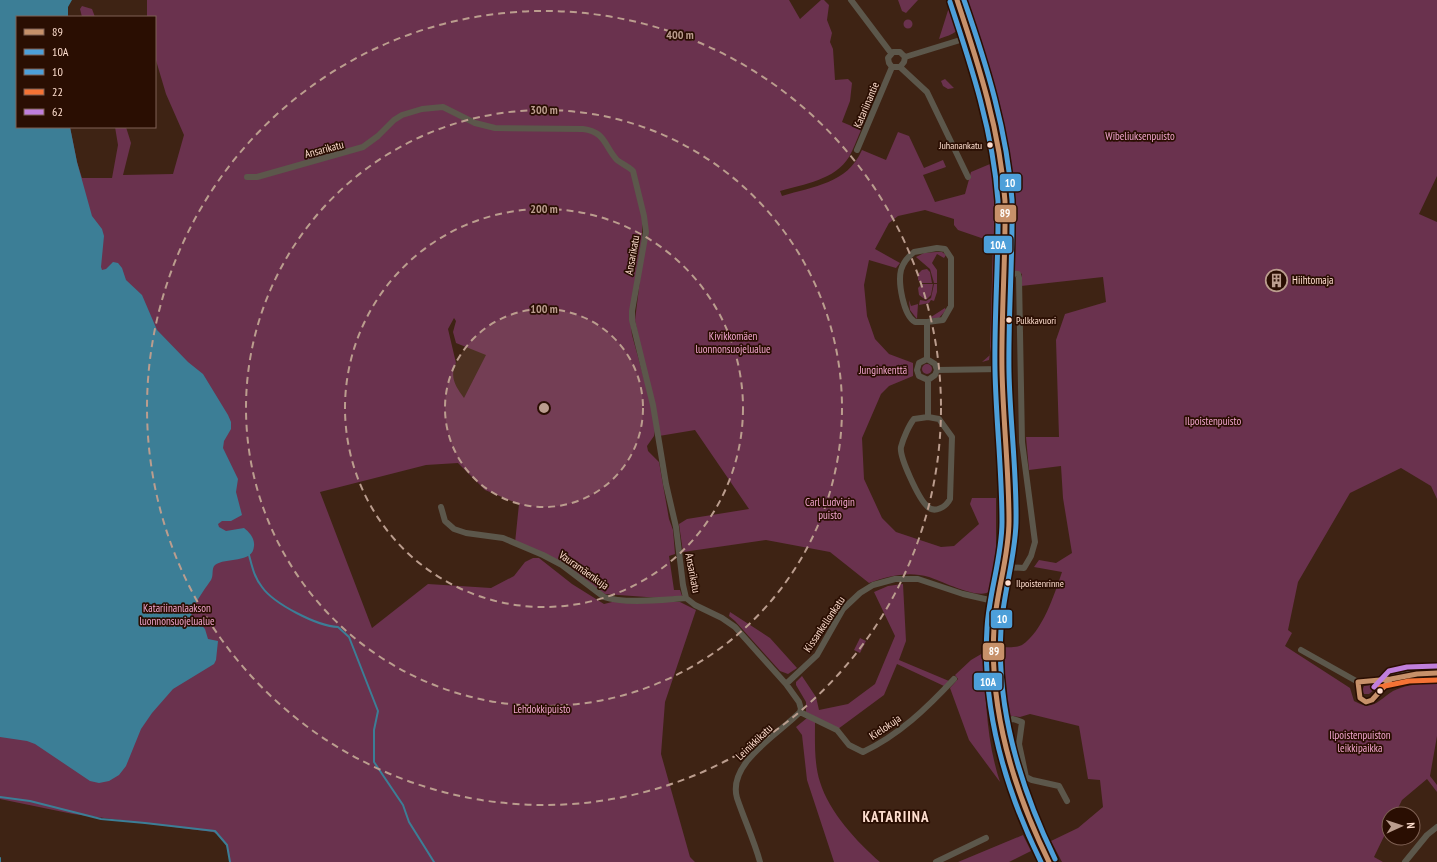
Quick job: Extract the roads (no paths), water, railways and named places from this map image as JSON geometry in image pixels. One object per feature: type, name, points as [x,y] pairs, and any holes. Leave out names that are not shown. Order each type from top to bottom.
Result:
[{"type":"main road","points":[[957,0],[970,37],[990,105],[1001,159],[1005,201],[1002,369],[1009,522],[1004,567],[994,629],[993,664],[1005,748],[1020,798],[1049,862]]},
{"type":"street","points":[[851,0],[891,53]]},
{"type":"street","points":[[904,57],[970,37]]},
{"type":"street","points":[[900,67],[904,62],[904,57],[900,52],[895,51],[891,53],[888,60],[892,67],[900,67],[927,92],[968,176]]},
{"type":"street","name":"Katariinantie","points":[[857,150],[892,67]]},
{"type":"street","name":"Ansarikatu","points":[[247,177],[257,177],[363,147],[394,120],[402,115],[422,108],[443,107],[475,123],[495,128],[583,129],[596,132],[601,136],[618,160],[633,171],[644,216],[646,232],[632,312],[633,325],[653,405],[666,484],[676,528],[686,598],[695,605],[732,624],[786,684],[799,702],[801,709],[800,712]]},
{"type":"street","points":[[937,248],[945,249],[951,258],[952,306],[943,320],[927,322],[915,322],[906,311],[901,283],[902,268],[914,252],[937,248]]},
{"type":"street","points":[[1004,272],[1018,274],[1022,442],[1035,542],[1031,556],[1024,568],[1004,567]]},
{"type":"street","points":[[927,322],[927,359]]},
{"type":"street","points":[[927,359],[935,364],[937,370],[935,375],[928,380]]},
{"type":"street","points":[[927,359],[921,361],[917,370],[919,376],[928,380]]},
{"type":"street","points":[[937,370],[1002,369]]},
{"type":"street","points":[[928,380],[928,417]]},
{"type":"street","points":[[919,417],[928,417],[939,419],[952,436],[950,499],[944,507],[936,509],[926,506],[904,464],[901,452],[901,447],[912,421],[919,417]]},
{"type":"street","name":"Vauramäenkuja","points":[[441,507],[445,521],[454,529],[466,533],[503,538],[543,555],[562,565],[604,597],[610,599],[647,600],[686,598]]},
{"type":"street","name":"Kissankellonkatu","points":[[786,684],[817,655],[843,609],[860,593],[873,585],[895,579],[918,579],[963,594],[998,602]]},
{"type":"street","points":[[1301,650],[1358,682],[1376,681],[1408,674],[1437,673]]},
{"type":"street","name":"Kielokuja","points":[[800,712],[837,730],[849,745],[863,752],[884,742],[923,711],[954,679]]},
{"type":"street","name":"Leinikkikatu","points":[[760,862],[737,797],[736,781],[740,770],[749,758],[800,712]]},
{"type":"street","points":[[1000,721],[1013,719],[1022,722],[1019,744],[1026,777],[1032,780],[1059,786],[1067,801]]},
{"type":"street","points":[[1406,862],[1427,835],[1437,827]]},
{"type":"street","points":[[936,862],[986,838]]},
{"type":"water","points":[[0,0],[72,0],[68,7],[68,16],[16,16],[16,128],[70,128],[77,162],[92,216],[102,229],[104,236],[102,270],[106,269],[113,262],[118,263],[122,268],[126,280],[142,295],[157,330],[188,362],[203,374],[228,415],[231,422],[231,429],[224,441],[223,448],[238,479],[236,492],[242,515],[231,521],[222,521],[218,524],[219,527],[226,531],[244,528],[254,540],[254,546],[252,552],[244,558],[225,561],[215,565],[211,580],[192,611],[191,614],[205,629],[208,639],[218,641],[216,660],[214,664],[173,689],[152,713],[141,729],[126,766],[119,775],[109,781],[99,783],[90,781],[35,744],[27,741],[0,737]]},
{"type":"waterway","points":[[249,555],[257,579],[268,594],[297,613],[319,623],[338,627],[349,637],[378,711],[374,730],[374,762],[403,805],[409,822],[434,862]]},
{"type":"waterway","points":[[0,797],[30,801],[101,819],[215,831],[227,845],[230,862]]},
{"type":"place","name":"Juhanankatu","points":[[990,145]]},
{"type":"place","name":"Hiihtomaja","points":[[1277,280]]},
{"type":"place","name":"Pulkkavuori","points":[[1009,320]]},
{"type":"place","name":"Ilpoistenrinne","points":[[1008,583]]},
{"type":"district","name":"KATARIINA","points":[[896,816]]},
{"type":"park label","name":"Wibeliuksenpuisto","points":[[1140,136]]},
{"type":"park label","name":"Kivikkomäen luonnonsuojelualue","points":[[733,342]]},
{"type":"park label","name":"Junginkenttä","points":[[883,370]]},
{"type":"park label","name":"Ilpoistenpuisto","points":[[1213,421]]},
{"type":"park label","name":"Carl Ludvigin puisto","points":[[830,508]]},
{"type":"park label","name":"Katariinanlaakson luonnonsuojelualue","points":[[177,614]]},
{"type":"park label","name":"Lehdokkipuisto","points":[[542,709]]},
{"type":"park label","name":"Ilpoistenpuiston leikkipaikka","points":[[1360,741]]}]
